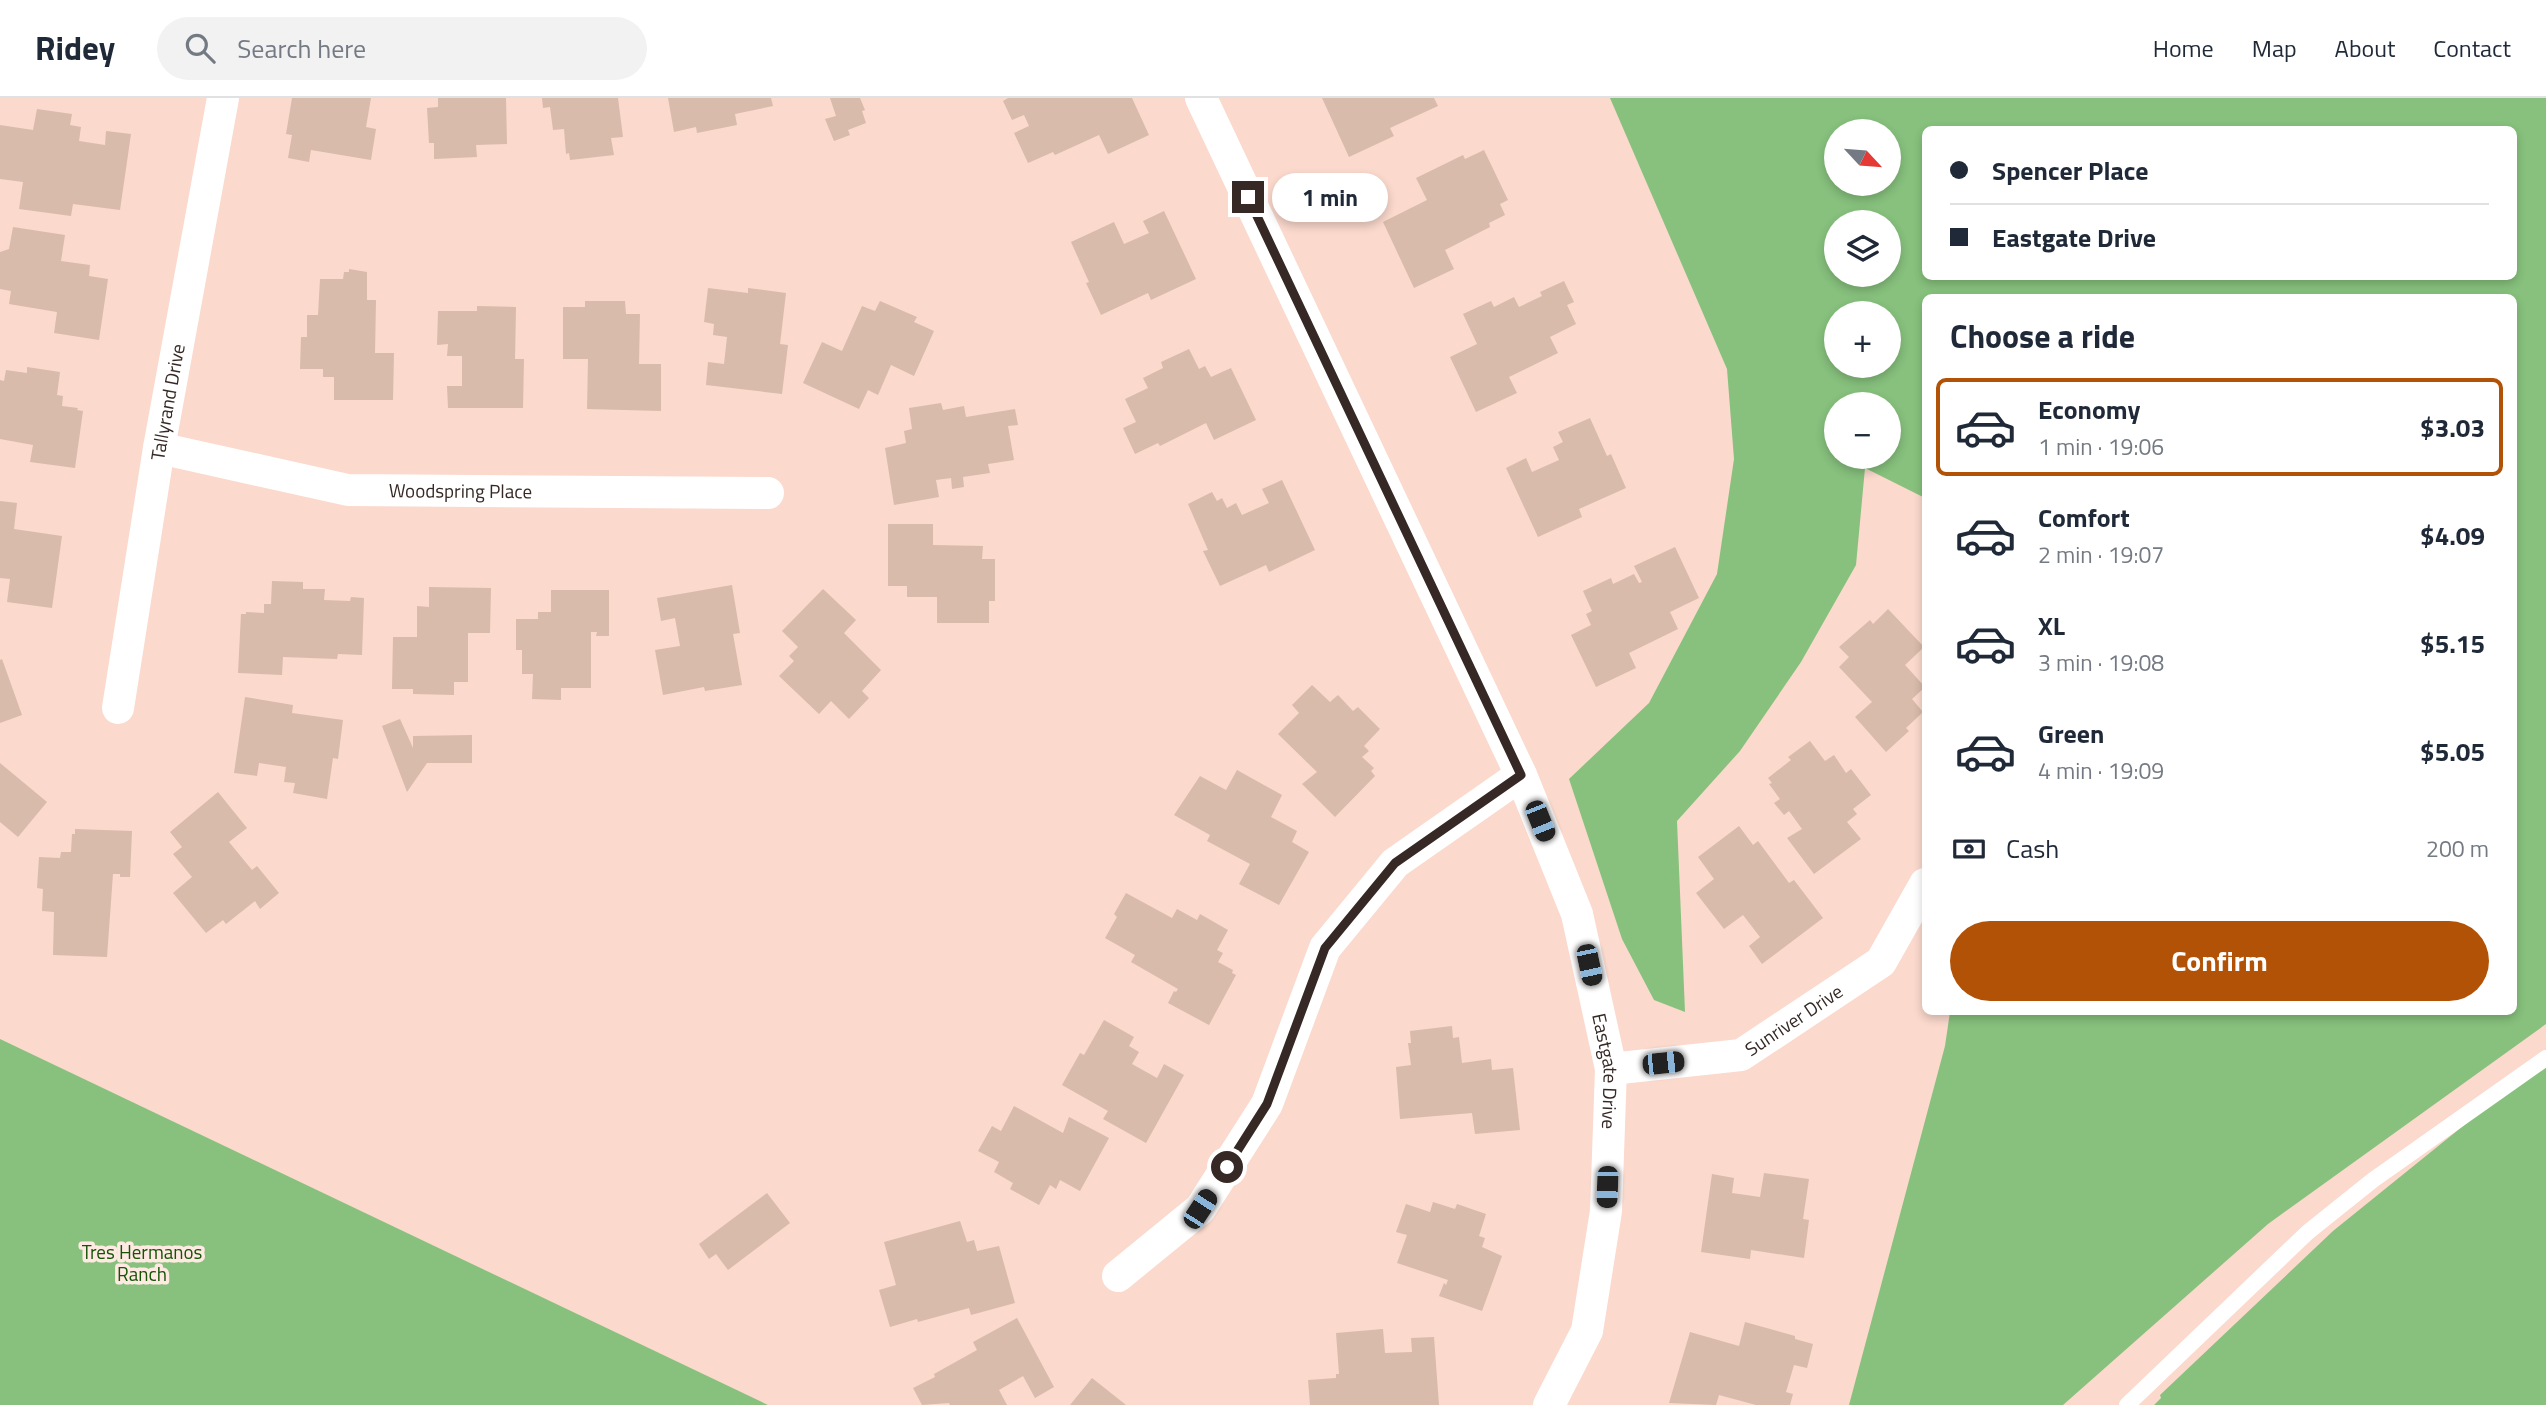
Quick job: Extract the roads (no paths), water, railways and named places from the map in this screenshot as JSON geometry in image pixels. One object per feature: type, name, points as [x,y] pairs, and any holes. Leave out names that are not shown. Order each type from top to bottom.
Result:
[{"type":"street","name":"Tallyrand Drive","points":[[118,708],[159,448],[223,98]]},
{"type":"street","name":"Eastgate Drive","points":[[1201,98],[1521,775],[1577,914],[1611,1069],[1606,1211],[1587,1331],[1549,1405]]},
{"type":"street","name":"Woodspring Place","points":[[159,448],[348,489],[768,493]]},
{"type":"street","points":[[1118,1276],[1200,1209],[1267,1104],[1325,948],[1395,863],[1521,775]]},
{"type":"street","name":"Sunriver Drive","points":[[1611,1069],[1741,1055],[1881,962],[1922,889]]},
{"type":"lane","points":[[2127,1405],[2308,1232],[2373,1180],[2546,1058]]},
{"type":"park label","name":"Tres Hermanos Ranch","points":[[142,1263]]}]
